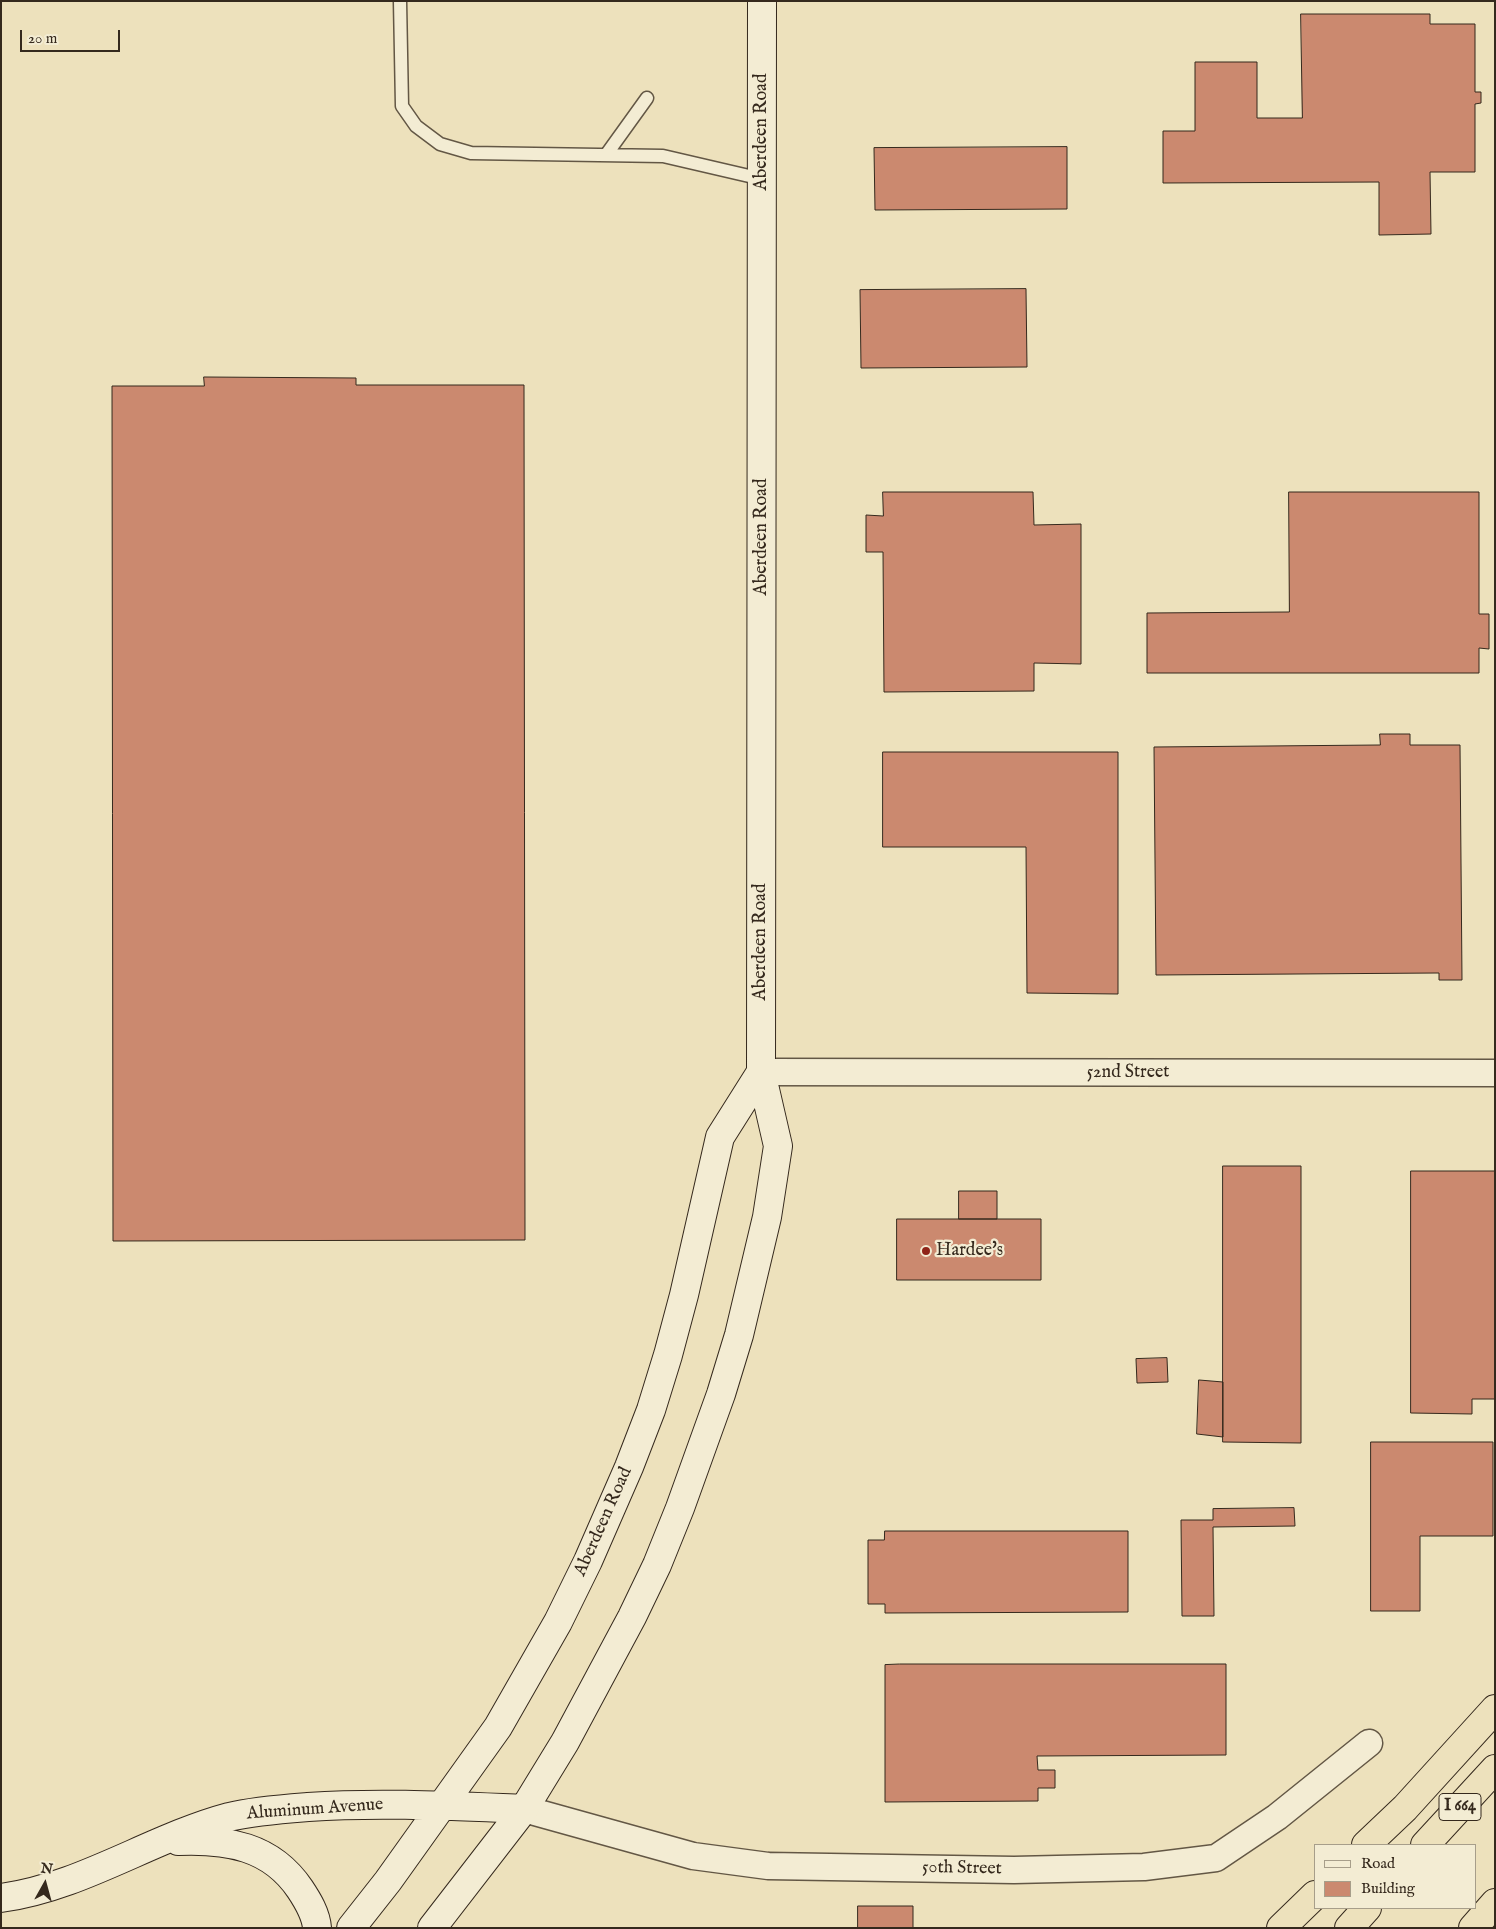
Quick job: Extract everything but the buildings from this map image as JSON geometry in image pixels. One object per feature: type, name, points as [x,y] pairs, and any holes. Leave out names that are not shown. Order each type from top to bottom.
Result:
[{"type":"highway","points":[[1367,1844],[1405,1808],[1495,1709]]},
{"type":"highway","name":"I 664","points":[[1425,1844],[1495,1769]]},
{"type":"highway","points":[[1281,1928],[1314,1896]]},
{"type":"highway","points":[[1473,1928],[1495,1902]]},
{"type":"highway","points":[[1349,1928],[1366,1909]]},
{"type":"main road","name":"Aberdeen Road","points":[[432,1928],[524,1808],[565,1742],[657,1565],[699,1458],[721,1394],[754,1275],[767,1217],[778,1146],[761,1072],[762,1]]},
{"type":"main road","name":"Aberdeen Road","points":[[351,1928],[388,1882],[498,1727],[529,1675],[575,1587],[607,1519],[648,1418],[668,1356],[684,1294],[720,1138],[761,1072]]},
{"type":"main road","name":"Aluminum Avenue","points":[[1,1898],[18,1896],[90,1873],[176,1834],[230,1817],[288,1808],[342,1805],[442,1805],[524,1808]]},
{"type":"main road","points":[[159,1842],[197,1840],[257,1850],[277,1862],[294,1879],[308,1901],[317,1928]]},
{"type":"street","name":"52nd Street","points":[[761,1072],[1495,1073]]},
{"type":"street","name":"50th Street","points":[[524,1808],[693,1856],[768,1866],[1014,1870],[1144,1867],[1216,1858],[1277,1817],[1369,1743]]},
{"type":"lane","points":[[402,1],[402,106],[416,126],[440,144],[471,153],[663,156],[762,180]]},
{"type":"lane","points":[[606,155],[647,98]]},
{"type":"place","name":"Hardee's","points":[[926,1251]]}]
